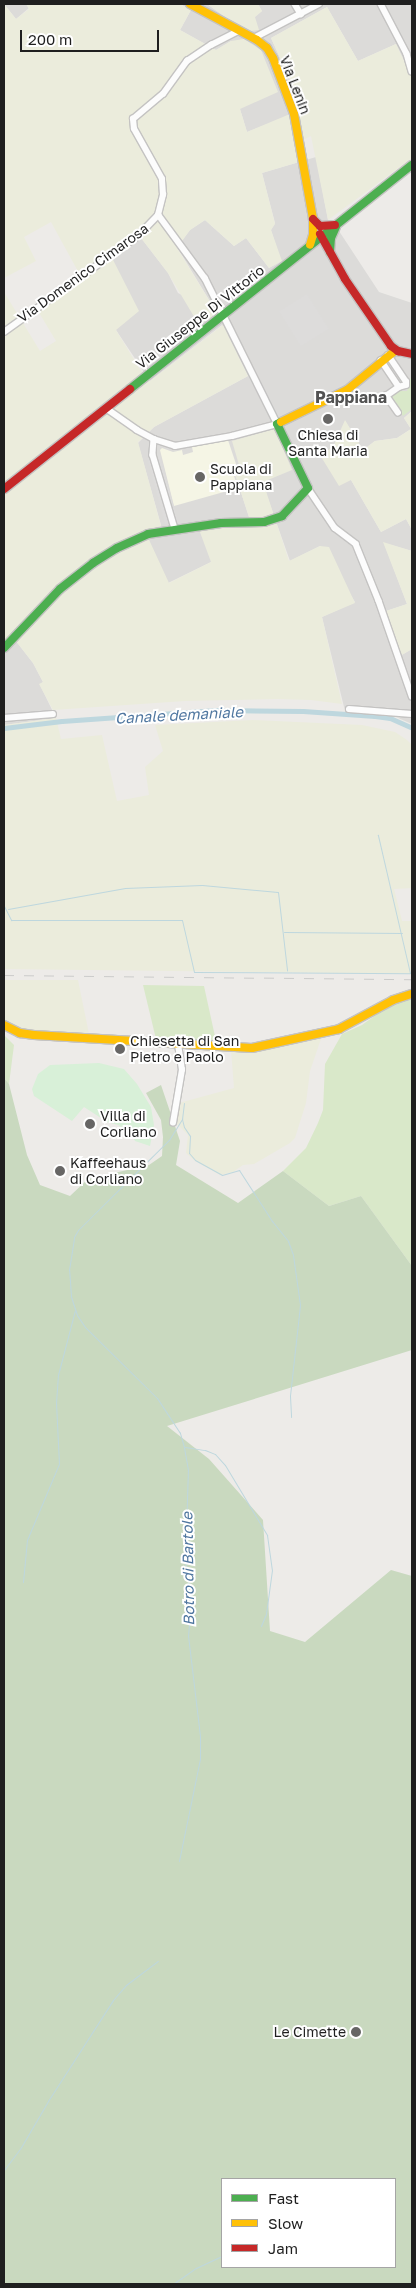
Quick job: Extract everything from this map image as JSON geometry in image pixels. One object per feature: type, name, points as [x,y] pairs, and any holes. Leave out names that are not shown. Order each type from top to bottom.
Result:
[{"type":"street","name":"Via Lenin","points":[[190,4],[238,32],[254,38],[270,53],[292,107],[313,218],[313,235],[309,246]]},
{"type":"street","points":[[295,4],[301,14]]},
{"type":"street","points":[[254,38],[319,4]]},
{"type":"street","points":[[381,4],[410,52],[407,60],[412,71]]},
{"type":"street","name":"Via Domenico Cimarosa","points":[[4,332],[138,236],[158,215],[163,195],[162,179],[137,136],[132,121],[163,94],[187,61],[211,45],[238,32]]},
{"type":"street","name":"Via Giuseppe Di Vittorio","points":[[4,489],[412,165]]},
{"type":"street","points":[[158,215],[194,262],[224,315],[308,488],[335,528],[356,544],[379,601],[412,696]]},
{"type":"street","name":"Via Lenin","points":[[313,218],[330,252],[365,309],[396,350]]},
{"type":"street","points":[[313,218],[323,227],[337,225]]},
{"type":"street","points":[[330,252],[331,238],[337,225]]},
{"type":"street","points":[[309,246],[322,246],[330,252]]},
{"type":"street","points":[[106,408],[126,424],[154,439],[175,446],[185,446],[277,424],[347,390],[381,360],[396,350],[412,354]]},
{"type":"street","points":[[388,355],[406,382],[406,386],[399,387],[386,396],[398,414]]},
{"type":"street","points":[[381,360],[399,387]]},
{"type":"street","points":[[154,439],[153,455],[175,529]]},
{"type":"street","points":[[4,648],[60,589],[99,559],[148,534],[221,522],[273,520],[286,512],[308,488]]},
{"type":"street","points":[[349,709],[412,714]]},
{"type":"street","points":[[4,718],[53,714]]},
{"type":"street","points":[[4,1025],[26,1034],[178,1044],[260,1047],[339,1029],[361,1019],[393,1000],[412,994]]},
{"type":"street","points":[[173,1123],[182,1070],[178,1044]]},
{"type":"shaded area","points":[[4,4],[26,4],[29,8],[16,19]]},
{"type":"shaded area","points":[[4,4],[16,19],[29,9],[26,4],[180,4],[191,10],[180,30],[216,50],[231,41],[244,39],[261,50],[278,92],[240,109],[247,132],[290,114],[299,162],[262,173],[275,224],[271,230],[282,261],[269,268],[246,238],[234,246],[205,220],[190,230],[177,248],[217,313],[199,325],[168,273],[138,234],[108,250],[139,311],[116,330],[141,371],[150,381],[223,325],[248,376],[154,427],[138,442],[161,526],[145,531],[169,583],[211,562],[197,524],[249,517],[233,468],[239,465],[232,441],[275,429],[292,470],[263,482],[289,561],[320,546],[329,547],[355,603],[322,617],[342,704],[311,700],[278,699],[185,701],[53,710],[39,684],[43,682],[33,663],[12,636],[4,641],[4,292],[40,351],[56,341],[35,306],[80,275],[51,222],[24,237],[36,261],[4,278]]},
{"type":"shaded area","points":[[180,4],[207,4],[241,28],[262,11],[258,4],[412,4],[412,78],[396,44],[358,61],[327,7],[271,38],[291,82],[299,112],[247,132],[240,109],[231,41],[216,50],[180,30],[191,10]]},
{"type":"shaded area","points":[[207,4],[258,4],[262,11],[255,17],[259,30],[250,31],[241,28]]},
{"type":"shaded area","points":[[327,7],[358,61],[396,44],[412,78],[412,158],[328,220],[311,136],[303,140],[299,112],[291,82],[271,38]]},
{"type":"shaded area","points":[[316,157],[328,220],[339,231],[379,292],[412,303],[412,411],[404,418],[411,429],[397,438],[375,441],[363,450],[345,421],[351,480],[381,532],[406,519],[412,530],[412,551],[384,543],[407,604],[386,611],[400,656],[412,649],[412,724],[389,714],[345,711],[322,617],[355,602],[320,546],[290,561],[262,482],[239,465],[233,468],[249,517],[211,562],[168,583],[144,530],[161,525],[138,443],[154,427],[248,376],[222,325],[150,381],[116,330],[108,250],[138,234],[168,273],[178,293],[217,313],[177,247],[190,230],[205,220],[234,246],[246,238],[269,268],[281,261],[271,230],[275,223],[262,173]]},
{"type":"shaded area","points":[[307,294],[329,329],[301,346],[279,311]]},
{"type":"shaded area","points":[[412,411],[412,530],[406,519],[381,532],[351,480],[339,486],[320,455],[333,447],[345,420],[363,450],[375,441],[397,438],[411,429],[404,418]]},
{"type":"shaded area","name":"Scuola di Pappiana","points":[[228,440],[236,464],[231,467],[238,488],[174,506],[160,450],[162,448],[173,452],[182,450],[183,455],[193,452],[192,447]]},
{"type":"shaded area","points":[[160,455],[178,521],[165,524],[147,458]]},
{"type":"shaded area","points":[[383,542],[412,551],[412,649],[400,656],[386,611],[407,604]]},
{"type":"shaded area","points":[[12,636],[33,663],[43,682],[40,685],[56,718],[4,725],[4,641]]},
{"type":"shaded area","points":[[56,718],[61,739],[102,735],[117,801],[149,795],[145,767],[163,751],[155,725],[253,720],[362,725],[395,732],[407,740],[412,745],[412,888],[394,889],[402,921],[412,921],[412,974],[4,969],[4,725]]},
{"type":"shaded area","points":[[4,980],[78,980],[89,1034],[30,1031],[10,1025],[4,1021]]},
{"type":"shaded area","points":[[322,1036],[310,1071],[306,1103],[295,1138],[290,1143],[254,1164],[243,1165],[233,1172],[220,1175],[195,1161],[186,1153],[188,1135],[176,1123],[179,1103],[234,1088],[231,1050],[262,1050]]},
{"type":"green space","points":[[412,377],[412,409],[403,416],[389,396],[397,391],[407,391],[409,385],[407,381]]},
{"type":"green space","points":[[143,985],[204,986],[216,1041],[156,1039]]},
{"type":"green space","points":[[412,997],[412,1266],[361,1196],[329,1206],[283,1171],[306,1148],[318,1123],[323,1110],[325,1064],[342,1034],[362,1025],[387,1007]]},
{"type":"green space","points":[[4,1035],[14,1045],[9,1084],[4,1078]]},
{"type":"green space","points":[[99,1063],[124,1069],[137,1084],[151,1107],[154,1125],[150,1146],[135,1141],[129,1131],[107,1122],[84,1107],[72,1121],[34,1096],[32,1089],[38,1074],[50,1065]]},
{"type":"green space","points":[[4,1078],[9,1084],[27,1155],[40,1185],[70,1196],[88,1179],[149,1165],[162,1156],[163,1137],[161,1120],[146,1093],[161,1085],[180,1141],[176,1165],[238,1203],[283,1171],[329,1206],[361,1196],[412,1266],[412,1350],[167,1426],[209,1459],[263,1520],[270,1631],[305,1642],[391,1570],[412,1576],[412,2284],[4,2284]]},
{"type":"waterway","name":"Canale demaniale","points":[[4,728],[62,721],[217,710],[303,711],[375,716],[390,718],[412,728]]},
{"type":"waterway","points":[[4,906],[11,920],[182,920],[194,972],[410,973],[378,835]]},
{"type":"waterway","points":[[8,909],[125,888],[202,885],[278,892],[287,970]]},
{"type":"waterway","points":[[284,932],[402,933]]},
{"type":"waterway","points":[[184,1103],[182,1119],[184,1127],[190,1136],[189,1153],[195,1160],[222,1175],[239,1170],[272,1221],[288,1241],[293,1255],[300,1305],[290,1396],[291,1417]]},
{"type":"waterway","name":"Botro di Bartole","points":[[179,1861],[200,1759],[200,1736],[188,1636],[191,1600],[185,1563],[188,1470],[184,1447],[180,1433],[157,1398],[85,1327],[77,1315],[71,1296],[69,1270],[74,1237],[78,1230],[169,1140],[182,1119]]},
{"type":"waterway","points":[[23,1582],[27,1540],[59,1464],[56,1403],[58,1375],[75,1310]]},
{"type":"waterway","points":[[185,1447],[205,1450],[215,1454],[225,1465],[267,1535],[272,1570],[266,1614],[261,1626]]},
{"type":"waterway","points":[[4,2170],[20,2149],[48,2101],[113,2000],[126,1985],[158,1961]]},
{"type":"waterway","points":[[173,2284],[196,2268],[221,2256]]},
{"type":"railway","points":[[4,975],[412,979]]},
{"type":"traffic: fast","points":[[130,389],[412,165]]},
{"type":"traffic: fast","points":[[330,252],[331,238],[336,227]]},
{"type":"traffic: fast","points":[[4,648],[60,589],[93,563],[117,548],[148,534],[221,523],[264,522],[282,516],[308,488],[277,424],[281,422]]},
{"type":"traffic: slow","points":[[190,4],[257,40],[267,48],[273,58],[294,114],[313,219],[313,235],[310,245]]},
{"type":"traffic: slow","points":[[281,422],[347,390],[396,350]]},
{"type":"traffic: slow","points":[[4,1025],[20,1033],[34,1035],[252,1048],[339,1029],[393,1000],[412,994]]},
{"type":"traffic: jam","points":[[313,219],[320,226],[335,225]]},
{"type":"traffic: jam","points":[[320,234],[345,279],[391,346],[398,351],[412,354]]},
{"type":"traffic: jam","points":[[4,489],[130,389]]},
{"type":"place","name":"Chiesa di Santa Maria","points":[[328,419]]},
{"type":"place","name":"Scuola di Pappiana","points":[[200,477]]},
{"type":"place","name":"Chiesetta di San Pietro e Paolo","points":[[120,1049]]},
{"type":"place","name":"Villa di Corliano","points":[[90,1124]]},
{"type":"place","name":"Kaffeehaus di Corliano","points":[[60,1171]]},
{"type":"place","name":"Le Cimette","points":[[356,2032]]},
{"type":"district","name":"Pappiana","points":[[351,397]]}]
